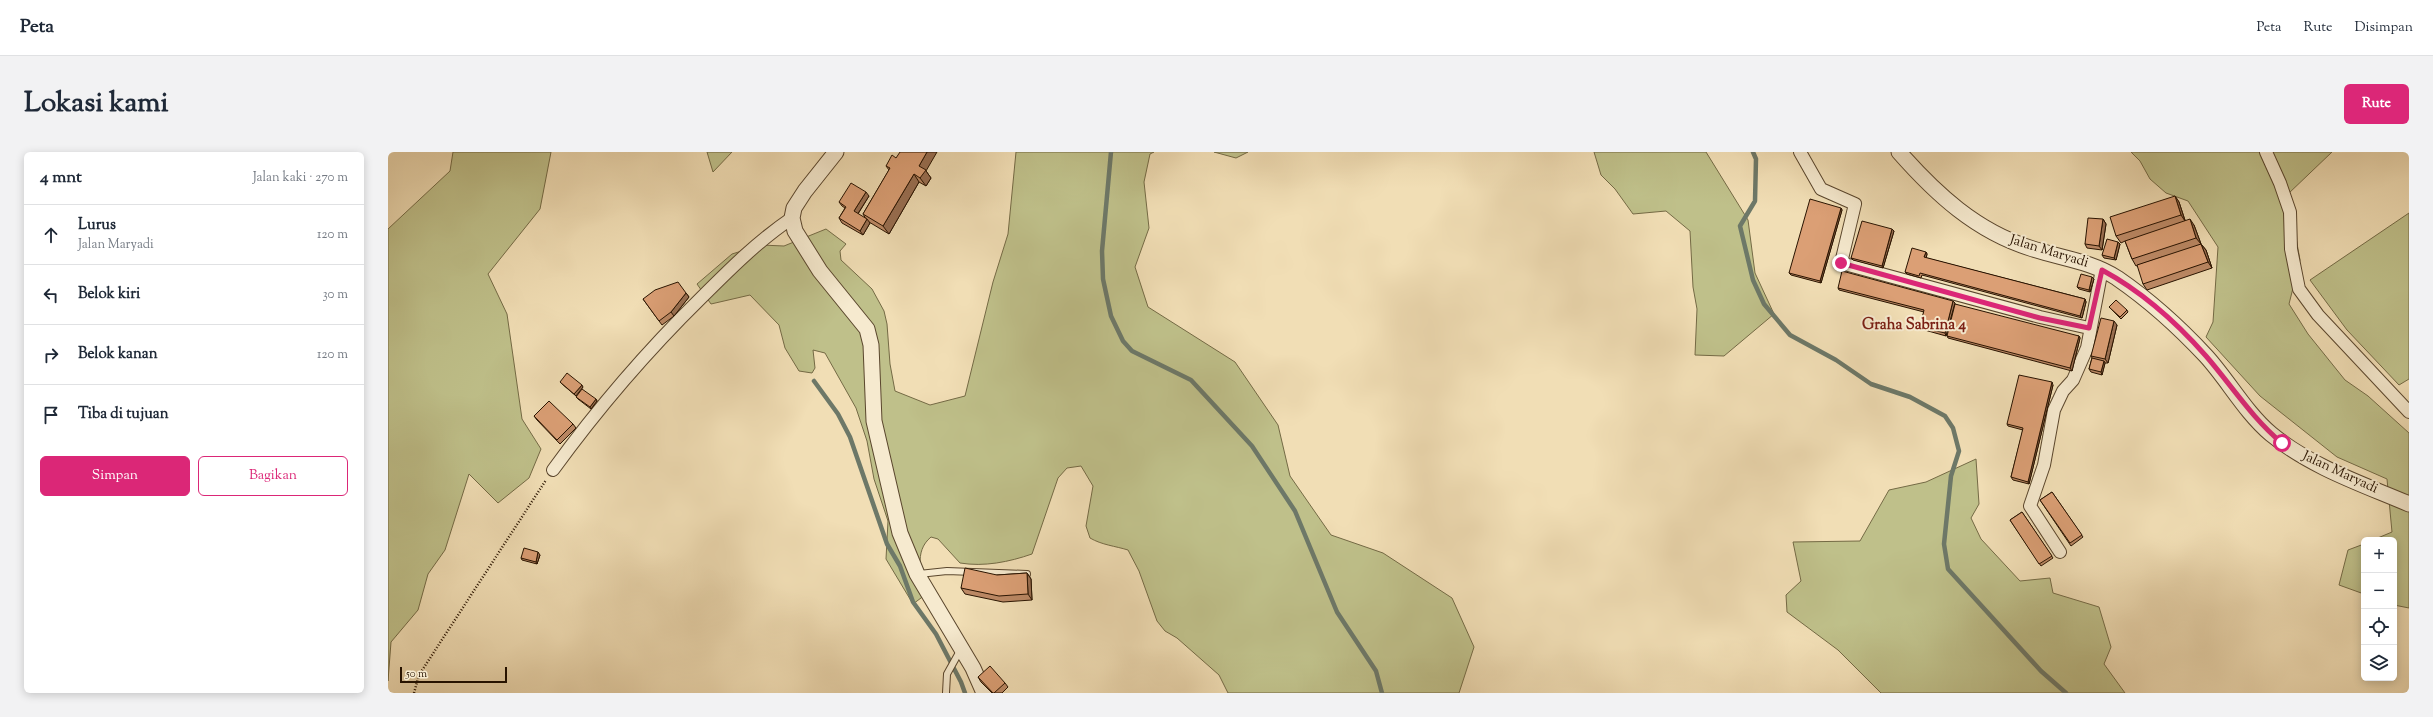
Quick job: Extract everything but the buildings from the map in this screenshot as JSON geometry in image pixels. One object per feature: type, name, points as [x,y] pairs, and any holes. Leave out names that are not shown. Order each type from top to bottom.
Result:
[{"type":"street","points":[[836,152],[805,191],[794,208],[792,218],[795,231],[820,271],[867,329],[871,345],[874,421],[900,533],[917,574],[958,653],[984,693]]},
{"type":"street","points":[[1800,152],[1821,189],[1855,204],[1841,263],[2040,318],[2089,328]]},
{"type":"street","name":"Jalan Maryadi","points":[[1899,152],[1927,184],[1955,208],[1988,230],[2022,245],[2102,270],[2138,293],[2157,308],[2206,356],[2246,407],[2269,432],[2282,443],[2312,462],[2409,504]]},
{"type":"street","points":[[2266,152],[2280,183],[2290,212],[2291,249],[2299,288],[2318,315],[2409,412]]},
{"type":"street","points":[[553,470],[595,413],[667,332],[740,259],[768,234],[792,218]]},
{"type":"street","points":[[2060,552],[2030,506],[2044,465],[2054,410],[2063,391],[2073,380],[2080,367],[2087,348],[2089,328],[2102,270]]},
{"type":"lane","points":[[917,574],[947,571],[1027,574]]},
{"type":"lane","points":[[946,693],[946,674],[958,653]]},
{"type":"path","points":[[414,693],[419,675],[553,470]]},
{"type":"green space","points":[[453,152],[551,152],[540,209],[488,274],[507,314],[522,419],[541,449],[529,478],[498,503],[469,474],[445,550],[428,574],[418,610],[391,642],[388,681],[388,229],[450,171]]},
{"type":"green space","points":[[707,152],[732,152],[713,172]]},
{"type":"green space","points":[[1016,152],[1154,152],[1150,154],[1144,182],[1149,228],[1135,267],[1148,307],[1235,362],[1278,425],[1290,476],[1331,535],[1383,553],[1452,598],[1474,647],[1459,693],[1228,693],[1219,675],[1177,638],[1165,631],[1157,621],[1139,571],[1128,550],[1104,544],[1090,538],[1086,526],[1093,486],[1081,466],[1067,468],[1058,478],[1032,554],[996,563],[960,563],[938,539],[931,537],[925,543],[920,556],[925,595],[913,604],[886,559],[888,521],[874,479],[867,441],[856,408],[825,353],[813,350],[815,368],[812,373],[799,371],[785,348],[779,325],[750,295],[711,304],[697,284],[732,254],[761,245],[784,246],[826,229],[846,244],[840,251],[841,260],[872,289],[884,311],[887,324],[890,364],[895,391],[930,405],[965,396],[993,282],[1008,234]]},
{"type":"green space","points":[[1214,152],[1248,152],[1236,158]]},
{"type":"green space","points":[[1594,152],[1706,152],[1748,220],[1755,273],[1774,314],[1724,356],[1695,355],[1697,309],[1693,287],[1690,231],[1666,211],[1633,214],[1615,189],[1601,175]]},
{"type":"green space","points":[[2131,152],[2332,152],[2288,194],[2300,260],[2289,304],[2308,334],[2345,380],[2368,396],[2409,433],[2409,608],[2397,606],[2397,537],[2380,537],[2392,532],[2387,479],[2337,457],[2260,396],[2206,337],[2213,322],[2218,247],[2188,201],[2166,193],[2150,179],[2140,161]]},
{"type":"green space","points":[[2409,213],[2409,379],[2399,385],[2347,330],[2310,280]]},
{"type":"green space","points":[[1976,459],[1979,504],[1971,518],[1981,539],[2020,581],[2050,578],[2053,593],[2099,607],[2111,647],[2104,664],[2125,693],[1881,693],[1838,650],[1787,612],[1786,595],[1801,581],[1793,542],[1860,541],[1889,490],[1926,482]]},
{"type":"green space","points":[[2361,545],[2361,593],[2339,585],[2348,550]]},
{"type":"waterway","points":[[1111,152],[1102,251],[1103,279],[1111,316],[1123,341],[1132,351],[1191,380],[1252,446],[1295,511],[1337,612],[1376,671],[1382,693]]},
{"type":"waterway","points":[[1753,152],[1756,159],[1755,201],[1740,226],[1753,280],[1764,304],[1790,335],[1836,360],[1871,384],[1910,397],[1945,416],[1953,428],[1959,451],[1951,476],[1944,544],[1948,569],[2041,671],[2066,693]]},
{"type":"waterway","points":[[814,381],[838,414],[850,437],[887,544],[900,566],[913,602],[936,634],[961,682],[965,693]]},
{"type":"district","name":"Graha Sabrina 4","points":[[1914,325]]},
{"type":"route","points":[[1841,263],[2040,318],[2089,328],[2102,270],[2138,293],[2157,308],[2206,356],[2246,407],[2269,432],[2282,443]]}]
